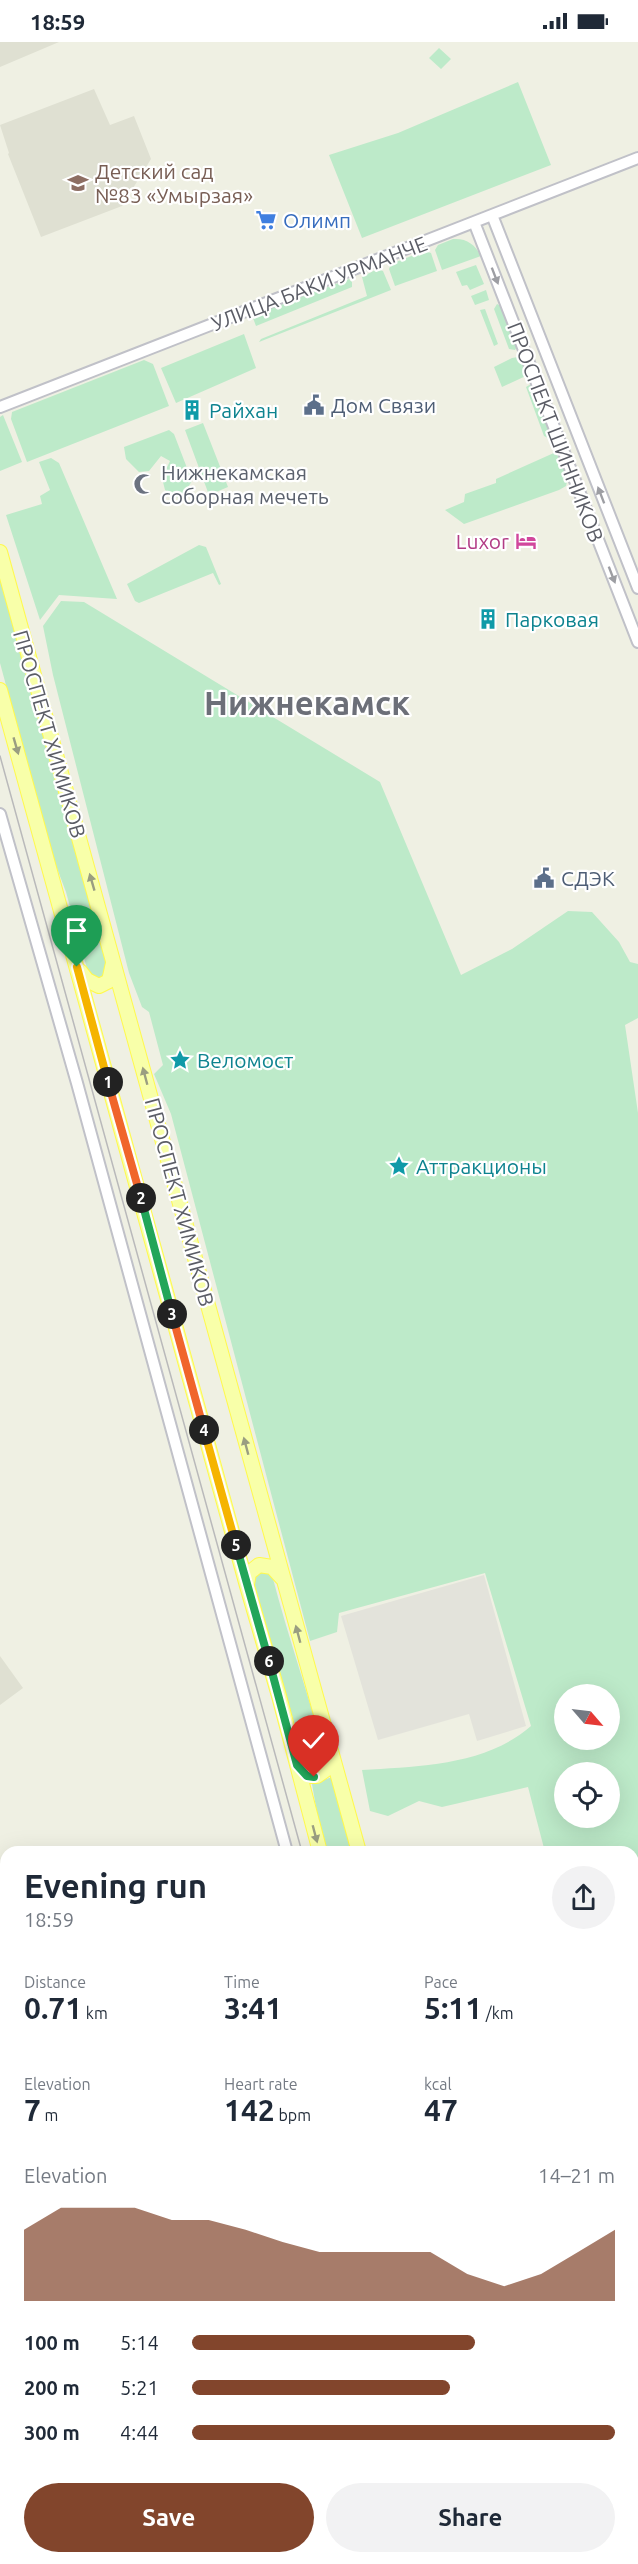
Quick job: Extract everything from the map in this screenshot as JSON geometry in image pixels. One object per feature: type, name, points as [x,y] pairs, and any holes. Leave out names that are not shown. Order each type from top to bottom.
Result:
[{"type":"main road","name":"ПРОСПЕКТ ХИМИКОВ","points":[[0,552],[357,1846]]},
{"type":"main road","name":"ПРОСПЕКТ ХИМИКОВ","points":[[0,690],[318,1846]]},
{"type":"main road","points":[[77,967],[87,980],[99,986],[109,981],[113,959]]},
{"type":"main road","points":[[247,1586],[249,1573],[259,1565],[272,1567],[283,1580]]},
{"type":"main road","points":[[297,1765],[307,1776],[320,1775],[328,1766],[330,1749]]},
{"type":"street","name":"УЛИЦА БАКИ УРМАНЧЕ","points":[[0,407],[638,158]]},
{"type":"street","name":"ПРОСПЕКТ ШИННИКОВ","points":[[492,215],[638,588]]},
{"type":"street","name":"ПРОСПЕКТ ШИННИКОВ","points":[[474,222],[638,642]]},
{"type":"street","points":[[0,814],[77,1083],[285,1846]]},
{"type":"shaded area","points":[[0,42],[59,42],[0,67]]},
{"type":"shaded area","name":"Детский сад №83 «Умырзая»","points":[[94,89],[110,125],[134,116],[151,159],[122,206],[41,237],[8,154],[0,125]]},
{"type":"shaded area","points":[[484,1575],[526,1726],[477,1741],[469,1714],[378,1740],[341,1616]]},
{"type":"shaded area","points":[[0,1656],[23,1688],[0,1705]]},
{"type":"green space","points":[[439,48],[451,59],[441,69],[429,58]]},
{"type":"green space","points":[[518,82],[551,165],[362,238],[329,155],[398,133]]},
{"type":"green space","points":[[453,239],[470,243],[481,256],[442,270],[435,250],[438,245]]},
{"type":"green space","points":[[424,251],[431,253],[437,271],[395,286],[389,269],[391,264]]},
{"type":"green space","points":[[476,265],[484,284],[470,290],[467,285],[462,286],[456,272]]},
{"type":"green space","points":[[377,269],[383,271],[391,290],[259,342],[261,339],[367,296],[362,277]]},
{"type":"green space","points":[[349,279],[352,287],[256,326],[254,315]]},
{"type":"green space","points":[[486,290],[489,300],[475,305],[471,296]]},
{"type":"green space","points":[[497,304],[501,306],[517,347],[515,350],[509,349],[494,309]]},
{"type":"green space","points":[[485,309],[498,344],[494,346],[480,310]]},
{"type":"green space","points":[[244,334],[256,368],[176,403],[161,368]]},
{"type":"green space","points":[[518,357],[522,360],[528,375],[502,387],[494,367]]},
{"type":"green space","points":[[144,360],[153,364],[169,406],[27,462],[11,419],[12,412]]},
{"type":"green space","points":[[531,384],[553,434],[548,438],[544,436],[526,387]]},
{"type":"green space","points":[[3,415],[22,462],[0,471],[0,417]]},
{"type":"green space","points":[[203,423],[228,487],[209,495],[185,430]]},
{"type":"green space","points":[[169,430],[174,434],[192,481],[180,499],[165,490],[162,478],[170,461],[161,456],[149,471],[139,472],[126,459],[124,447]]},
{"type":"green space","points":[[556,452],[568,477],[566,486],[559,490],[464,524],[445,510],[464,502],[465,494],[496,483],[496,479]]},
{"type":"green space","points":[[51,458],[59,463],[117,599],[59,595],[40,620],[6,515],[42,504],[40,496],[50,490],[39,462]]},
{"type":"green space","points":[[199,545],[206,547],[221,584],[219,585],[213,573],[139,603],[135,601],[127,584]]},
{"type":"green space","points":[[0,577],[108,968],[102,980],[89,976],[66,892],[52,855],[0,663]]},
{"type":"green space","points":[[61,601],[84,602],[380,782],[461,975],[512,949],[568,911],[592,912],[619,942],[630,962],[638,964],[638,1018],[625,1025],[638,1113],[638,1846],[543,1846],[528,1787],[442,1807],[419,1801],[388,1816],[370,1811],[362,1770],[451,1762],[493,1749],[513,1739],[531,1726],[485,1573],[339,1613],[337,1632],[310,1641],[171,1114],[154,1074],[163,1065],[149,1012],[142,1007],[129,973],[53,675],[43,626]]},
{"type":"green space","points":[[266,1571],[272,1575],[326,1758],[326,1762],[315,1770],[306,1763],[253,1583],[257,1573]]},
{"type":"green space","points":[[332,1777],[350,1846],[325,1846],[312,1784]]},
{"type":"tram line","points":[[0,756],[300,1846]]},
{"type":"place","name":"Детский сад №83 «Умырзая»","points":[[78,183]]},
{"type":"place","name":"Олимп","points":[[266,220]]},
{"type":"place","name":"Дом Связи","points":[[314,405]]},
{"type":"place","name":"Райхан","points":[[192,410]]},
{"type":"place","name":"Нижнекамская соборная мечеть","points":[[144,484]]},
{"type":"place","name":"Luxor","points":[[526,541]]},
{"type":"place","name":"Парковая","points":[[488,619]]},
{"type":"place","name":"СДЭК","points":[[544,878]]},
{"type":"place","name":"Веломост","points":[[180,1060]]},
{"type":"place","name":"Аттракционы","points":[[399,1166]]},
{"type":"district","name":"Нижнекамск","points":[[307,702]]},
{"type":"route","points":[[77,967],[297,1765],[307,1776],[314,1777]]}]
